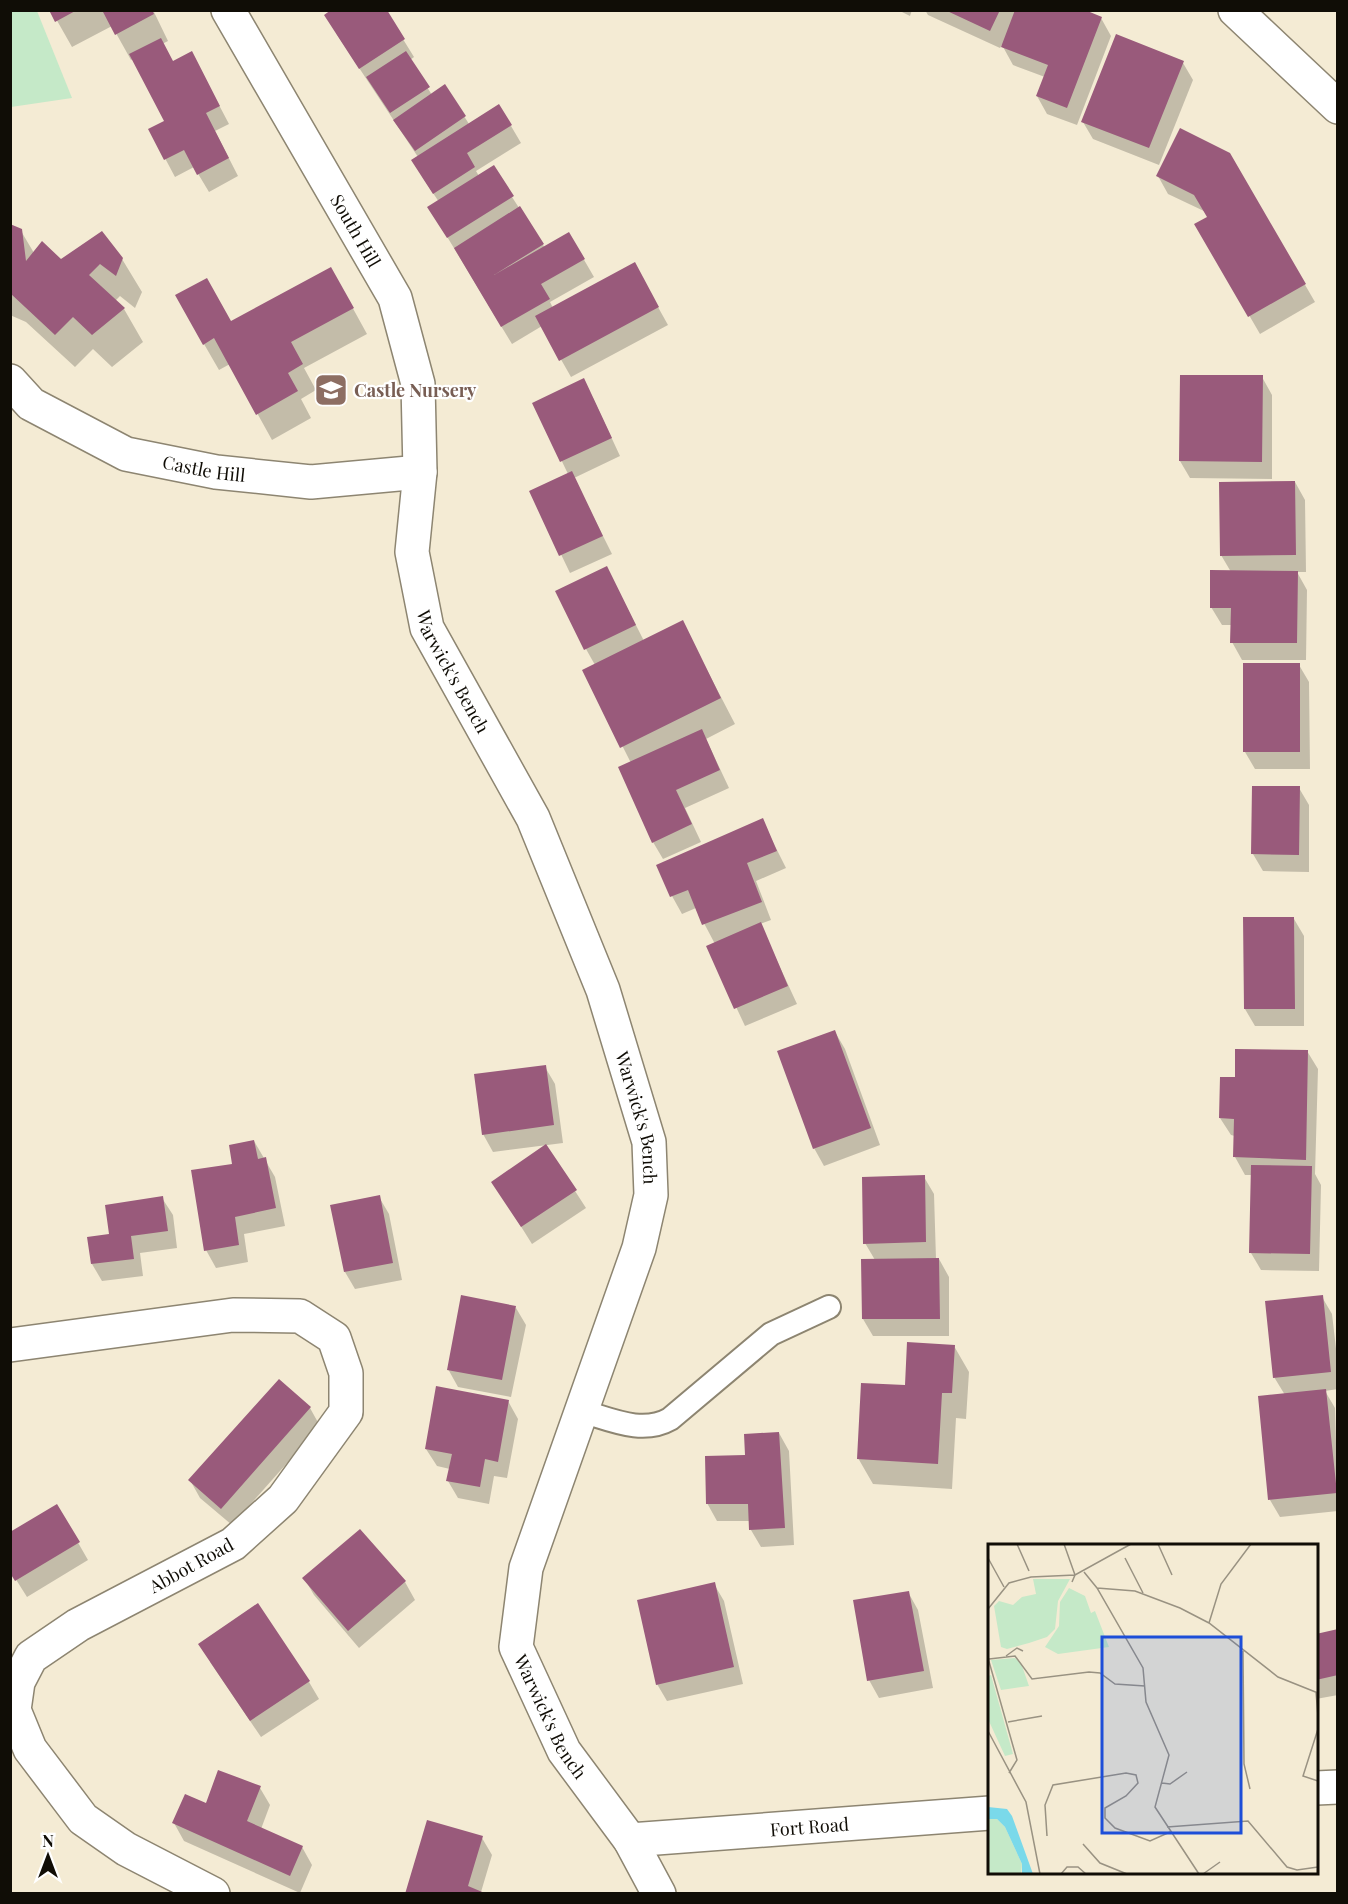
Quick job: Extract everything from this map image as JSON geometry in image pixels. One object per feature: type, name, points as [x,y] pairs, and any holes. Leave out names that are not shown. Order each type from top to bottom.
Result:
[{"type":"street","name":"South Hill","points":[[228,10],[395,298],[418,384],[420,472]]},
{"type":"street","points":[[1235,10],[1338,107]]},
{"type":"street","name":"Castle Hill","points":[[10,381],[31,404],[126,454],[216,472],[311,482],[420,472]]},
{"type":"street","name":"Warwick's Bench","points":[[420,472],[412,552],[427,628],[533,818],[603,990],[649,1142],[651,1195],[639,1248],[526,1568],[516,1647],[564,1751],[630,1840],[657,1893]]},
{"type":"street","name":"Abbot Road","points":[[10,1345],[233,1315],[300,1316],[334,1338],[346,1373],[346,1412],[283,1499],[233,1544],[78,1625],[31,1657],[18,1682],[14,1710],[30,1749],[83,1819],[126,1849],[213,1893]]},
{"type":"street","points":[[1318,1788],[1338,1787]]},
{"type":"street","name":"Fort Road","points":[[630,1840],[988,1813]]},
{"type":"lane","points":[[581,1411],[638,1427],[658,1426],[670,1419],[771,1334],[829,1307]]},
{"type":"green space","points":[[10,11],[37,11],[72,98],[11,107]]},
{"type":"building","points":[[49,10],[77,10],[55,22]]},
{"type":"building","points":[[102,10],[152,10],[154,14],[115,35]]},
{"type":"building","points":[[331,10],[387,10],[405,39],[359,69],[324,15]]},
{"type":"building","points":[[945,10],[1000,10],[990,31]]},
{"type":"building","points":[[1015,10],[1085,10],[1102,17],[1067,108],[1036,96],[1048,65],[1001,47]]},
{"type":"building","points":[[1116,34],[1184,61],[1149,148],[1081,122]]},
{"type":"building","points":[[161,38],[173,61],[192,51],[220,106],[206,113],[229,158],[197,175],[184,150],[164,160],[148,129],[164,121],[129,54]]},
{"type":"building","points":[[406,51],[430,87],[390,113],[366,77]]},
{"type":"building","points":[[445,84],[466,116],[415,151],[393,120]]},
{"type":"building","points":[[499,104],[512,125],[467,153],[475,167],[433,194],[411,160]]},
{"type":"building","points":[[1180,128],[1230,153],[1306,284],[1248,317],[1194,224],[1207,217],[1194,195],[1156,176]]},
{"type":"building","points":[[494,165],[514,196],[447,238],[427,207]]},
{"type":"building","points":[[520,206],[544,244],[494,275],[569,232],[585,259],[541,284],[550,299],[501,327],[454,248]]},
{"type":"building","points":[[10,224],[22,229],[26,261],[42,241],[61,259],[102,231],[123,258],[116,276],[100,264],[89,275],[125,308],[92,335],[73,317],[55,335],[10,293]]},
{"type":"building","points":[[635,262],[659,307],[559,361],[535,316]]},
{"type":"building","points":[[331,267],[354,308],[291,342],[303,364],[288,373],[298,391],[256,415],[214,338],[203,345],[175,295],[207,278],[231,321]]},
{"type":"building","points":[[1180,375],[1263,375],[1262,462],[1179,461]]},
{"type":"building","points":[[584,378],[612,438],[560,462],[532,403]]},
{"type":"building","points":[[572,471],[603,536],[559,556],[529,491]]},
{"type":"building","points":[[1295,481],[1296,555],[1220,556],[1219,482]]},
{"type":"building","points":[[607,566],[636,625],[584,650],[555,591]]},
{"type":"building","points":[[1210,570],[1298,571],[1297,643],[1230,643],[1231,608],[1210,608]]},
{"type":"building","points":[[683,620],[721,698],[620,748],[582,670]]},
{"type":"building","points":[[1243,663],[1300,663],[1300,752],[1243,752]]},
{"type":"building","points":[[702,729],[720,770],[676,790],[692,824],[652,843],[618,767]]},
{"type":"building","points":[[1252,786],[1300,786],[1299,855],[1251,854]]},
{"type":"building","points":[[763,818],[777,851],[747,863],[762,902],[702,925],[688,890],[670,897],[656,865]]},
{"type":"building","points":[[1243,917],[1294,917],[1295,1009],[1244,1009]]},
{"type":"building","points":[[761,922],[788,986],[734,1009],[706,946]]},
{"type":"building","points":[[835,1030],[871,1128],[813,1149],[777,1051]]},
{"type":"building","points":[[1235,1049],[1308,1050],[1306,1160],[1233,1157],[1234,1119],[1219,1118],[1220,1077],[1235,1077]]},
{"type":"building","points":[[546,1065],[554,1125],[482,1135],[474,1074]]},
{"type":"building","points":[[254,1140],[258,1159],[266,1157],[276,1208],[235,1217],[239,1245],[204,1251],[191,1170],[232,1164],[229,1145]]},
{"type":"building","points":[[546,1144],[577,1190],[521,1227],[491,1182]]},
{"type":"building","points":[[1251,1165],[1312,1166],[1310,1254],[1249,1253]]},
{"type":"building","points":[[925,1175],[926,1242],[863,1244],[862,1177]]},
{"type":"building","points":[[380,1195],[393,1263],[344,1272],[330,1205]]},
{"type":"building","points":[[163,1196],[168,1231],[131,1236],[134,1259],[91,1264],[87,1237],[109,1234],[105,1205]]},
{"type":"building","points":[[939,1258],[940,1319],[862,1319],[861,1259]]},
{"type":"building","points":[[461,1295],[516,1306],[502,1380],[447,1370]]},
{"type":"building","points":[[1323,1295],[1331,1372],[1273,1378],[1265,1301]]},
{"type":"building","points":[[907,1342],[955,1345],[952,1393],[942,1393],[938,1464],[857,1459],[861,1383],[905,1385]]},
{"type":"building","points":[[279,1379],[311,1407],[221,1509],[188,1480]]},
{"type":"building","points":[[436,1386],[509,1400],[498,1462],[485,1459],[480,1487],[446,1481],[452,1454],[425,1449]]},
{"type":"building","points":[[1326,1389],[1337,1493],[1268,1500],[1258,1396]]},
{"type":"building","points":[[779,1432],[785,1528],[749,1530],[748,1504],[706,1504],[705,1456],[745,1455],[744,1434]]},
{"type":"building","points":[[57,1504],[80,1542],[15,1581],[10,1573],[10,1532]]},
{"type":"building","points":[[360,1529],[406,1581],[348,1631],[302,1578]]},
{"type":"building","points":[[715,1582],[734,1667],[656,1685],[637,1600]]},
{"type":"building","points":[[909,1591],[924,1671],[867,1681],[853,1600]]},
{"type":"building","points":[[258,1603],[310,1681],[250,1721],[198,1644]]},
{"type":"building","points":[[1338,1629],[1338,1675],[1318,1680],[1318,1634]]},
{"type":"building","points":[[218,1770],[261,1786],[247,1821],[303,1846],[290,1876],[172,1823],[185,1794],[206,1803]]},
{"type":"building","points":[[427,1820],[483,1836],[468,1886],[487,1894],[405,1894]]},
{"type":"place","name":"Castle Nursery","points":[[331,390]]}]
